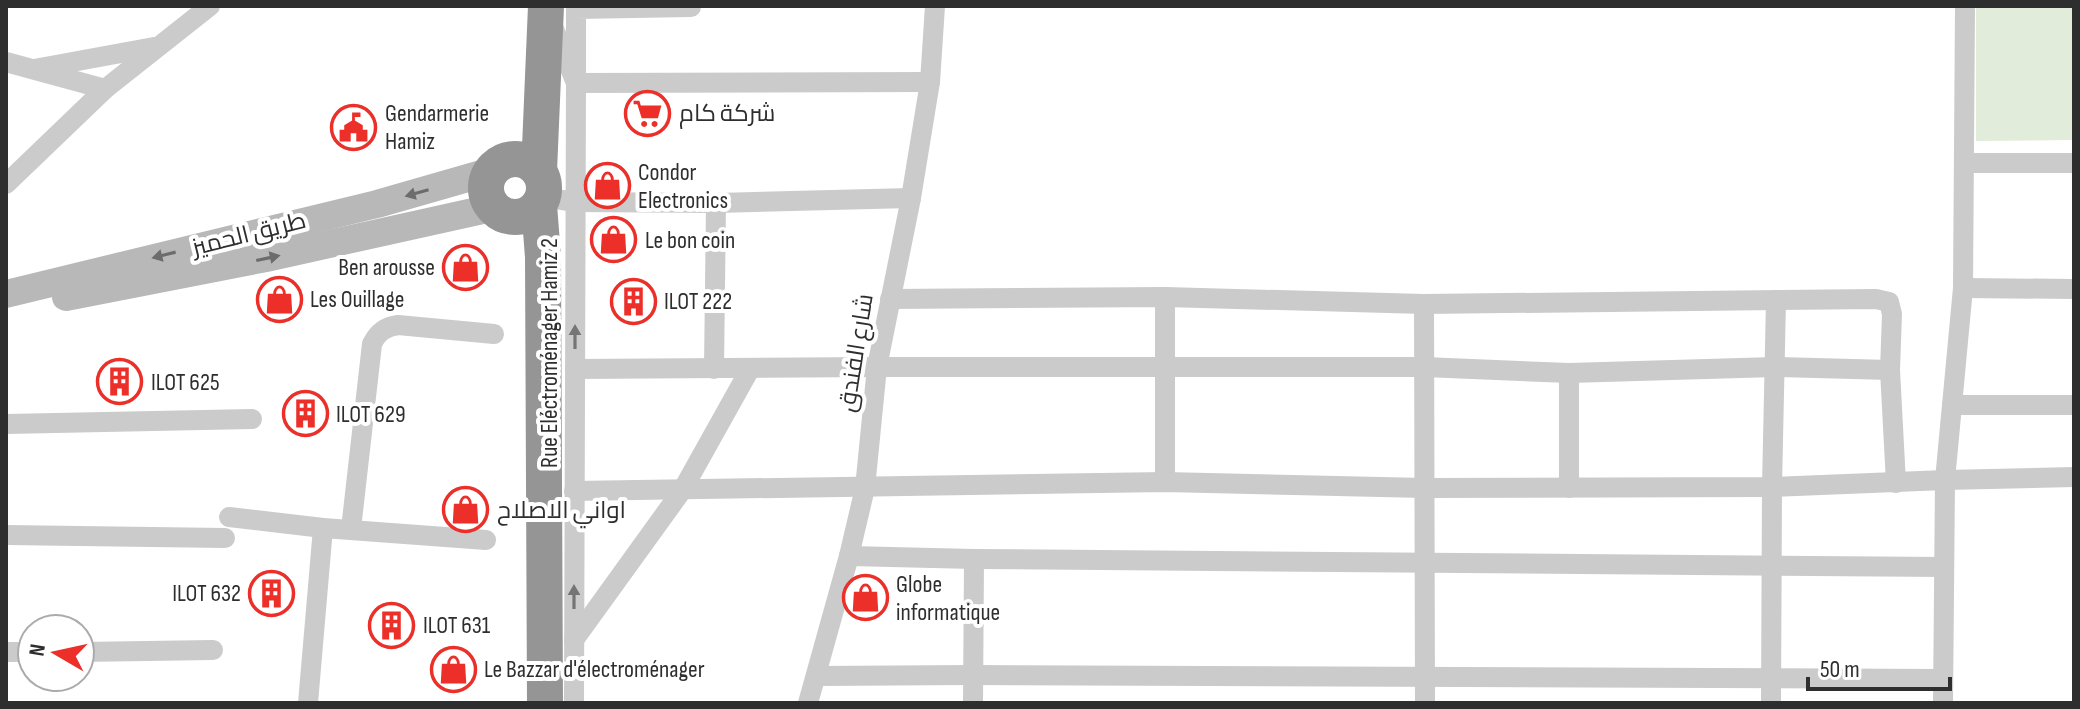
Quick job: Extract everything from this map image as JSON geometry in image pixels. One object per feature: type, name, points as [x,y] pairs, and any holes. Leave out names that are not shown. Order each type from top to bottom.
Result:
[{"type":"highway","points":[[526,703],[529,313],[517,186],[539,7]]},
{"type":"highway","points":[[517,186],[543,273],[545,703]]},
{"type":"main road","name":"طريق الحميز","points":[[6,309],[266,258],[517,186]]},
{"type":"main road","name":"طريق الحميز","points":[[6,294],[377,204],[517,186]]},
{"type":"street","points":[[6,184],[105,89],[210,6]]},
{"type":"street","name":"شارع الفندق","points":[[808,703],[865,488],[877,367],[911,198],[930,82],[935,6]]},
{"type":"street","points":[[1943,703],[1945,480],[1963,288],[1965,6]]},
{"type":"street","name":"Rue Eléctroménager Hamiz 2","points":[[539,7],[576,83],[517,186],[575,369],[574,703]]},
{"type":"street","points":[[691,7],[576,9],[576,83],[930,82]]},
{"type":"street","points":[[34,69],[158,47]]},
{"type":"street","points":[[6,62],[105,89]]},
{"type":"street","points":[[1965,163],[2074,163]]},
{"type":"street","points":[[517,186],[716,203],[911,198]]},
{"type":"street","points":[[714,369],[716,203]]},
{"type":"street","points":[[1963,288],[2074,289]]},
{"type":"street","points":[[1165,297],[1165,482]]},
{"type":"street","points":[[890,299],[1165,297],[1424,304],[1876,299],[1889,302],[1892,314],[1890,370],[1896,483]]},
{"type":"street","points":[[1771,703],[1776,300]]},
{"type":"street","points":[[1424,304],[1425,703]]},
{"type":"street","points":[[351,529],[372,344],[376,337],[389,326],[398,325],[494,334]]},
{"type":"street","points":[[575,369],[1424,367],[1569,373],[1775,367],[1890,370]]},
{"type":"street","points":[[574,640],[683,489],[750,369]]},
{"type":"street","points":[[1569,373],[1569,488]]},
{"type":"street","points":[[1952,405],[2074,405]]},
{"type":"street","points":[[6,424],[252,419]]},
{"type":"street","points":[[574,491],[1165,482],[1425,488],[1772,487],[2074,477]]},
{"type":"street","points":[[229,517],[323,528],[486,540]]},
{"type":"street","points":[[308,703],[323,528]]},
{"type":"street","points":[[6,535],[225,538]]},
{"type":"street","points":[[849,556],[1944,567]]},
{"type":"street","points":[[973,703],[974,559]]},
{"type":"street","points":[[96,652],[213,650]]},
{"type":"street","points":[[817,676],[1942,679]]},
{"type":"green space","points":[[1976,6],[2074,6],[2074,140],[1976,141]]},
{"type":"place","name":"شركة كام","points":[[648,113]]},
{"type":"place","name":"Gendarmerie Hamiz","points":[[354,127]]},
{"type":"place","name":"Condor Electronics","points":[[607,186]]},
{"type":"place","name":"Le bon coin","points":[[614,240]]},
{"type":"place","name":"Ben arousse","points":[[466,267]]},
{"type":"place","name":"Les Ouillage","points":[[279,299]]},
{"type":"place","name":"ILOT 222","points":[[633,301]]},
{"type":"place","name":"ILOT 625","points":[[120,382]]},
{"type":"place","name":"ILOT 629","points":[[305,414]]},
{"type":"place","name":"اواني الاصلاح","points":[[466,510]]},
{"type":"place","name":"ILOT 632","points":[[272,593]]},
{"type":"place","name":"Globe informatique","points":[[865,598]]},
{"type":"place","name":"ILOT 631","points":[[392,625]]},
{"type":"place","name":"Le Bazzar d'électroménager","points":[[453,669]]}]
